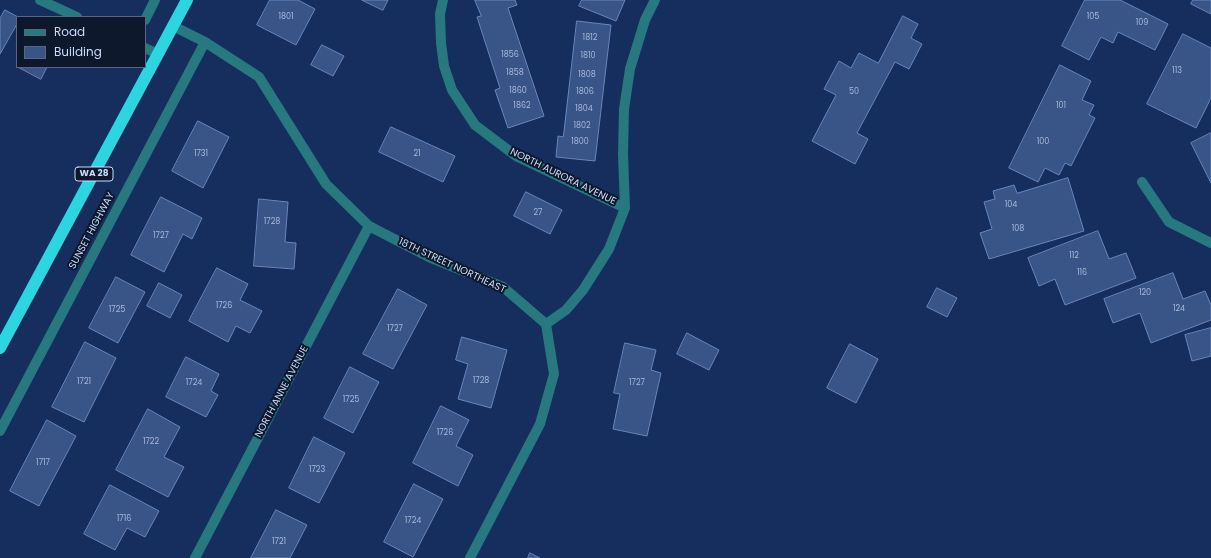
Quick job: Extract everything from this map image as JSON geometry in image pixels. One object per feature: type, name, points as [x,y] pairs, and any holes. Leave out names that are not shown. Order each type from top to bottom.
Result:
[{"type":"highway","name":"WA 28","points":[[0,348],[188,0]]},
{"type":"street","points":[[40,0],[75,16]]},
{"type":"street","points":[[146,18],[155,0]]},
{"type":"street","name":"NORTH AURORA AVENUE","points":[[443,0],[440,14],[444,66],[452,90],[475,125],[516,156],[625,208]]},
{"type":"street","name":"NORTH AURORA AVENUE","points":[[546,324],[566,310],[583,290],[609,249],[625,208],[623,154],[624,109],[630,69],[645,20],[654,0]]},
{"type":"street","name":"18TH STREET NORTHEAST","points":[[173,26],[205,42],[259,77],[326,184],[369,226],[429,257],[503,287],[546,324]]},
{"type":"street","name":"SUNSET HIGHWAY","points":[[0,432],[205,42]]},
{"type":"street","points":[[146,48],[158,54]]},
{"type":"street","points":[[1142,182],[1170,222],[1211,243]]},
{"type":"street","name":"NORTH ANNE AVENUE","points":[[195,558],[369,226]]},
{"type":"street","points":[[470,558],[540,424],[554,374],[546,324]]},
{"type":"building","points":[[270,0],[298,0],[315,9],[296,45],[257,25]]},
{"type":"building","points":[[362,0],[388,0],[383,10]]},
{"type":"building","points":[[475,0],[515,0],[517,5],[508,8],[544,116],[508,128],[495,90],[500,88],[477,17],[481,16]]},
{"type":"building","points":[[582,0],[625,0],[616,21],[579,6]]},
{"type":"building","points":[[1085,0],[1120,0],[1168,24],[1155,50],[1118,32],[1113,43],[1101,37],[1089,60],[1062,46]]},
{"type":"building","points":[[1193,0],[1211,0],[1211,14],[1191,4]]},
{"type":"building","points":[[5,10],[16,16],[16,26],[0,54],[0,19]]},
{"type":"building","points":[[903,16],[918,24],[911,38],[922,44],[909,69],[895,62],[857,133],[868,139],[855,164],[812,141],[836,95],[824,89],[839,61],[851,68],[859,53],[878,63]]},
{"type":"building","points":[[577,21],[611,25],[595,161],[556,157],[558,136],[563,137]]},
{"type":"building","points":[[1183,34],[1211,48],[1211,98],[1196,128],[1147,104]]},
{"type":"building","points":[[322,45],[344,56],[333,76],[311,65]]},
{"type":"building","points":[[1060,65],[1091,81],[1082,100],[1094,105],[1089,115],[1095,118],[1071,166],[1065,163],[1059,175],[1045,168],[1038,182],[1009,168]]},
{"type":"building","points":[[20,68],[46,68],[41,79]]},
{"type":"building","points":[[198,121],[229,137],[203,188],[172,171]]},
{"type":"building","points":[[391,127],[455,156],[443,182],[379,152]]},
{"type":"building","points":[[1211,133],[1211,183],[1191,143]]},
{"type":"building","points":[[1068,178],[1084,231],[989,259],[980,233],[992,229],[984,202],[995,199],[993,191],[1014,185],[1017,193]]},
{"type":"building","points":[[526,192],[562,210],[550,234],[514,216]]},
{"type":"building","points":[[161,197],[202,218],[192,239],[183,234],[164,272],[131,255]]},
{"type":"building","points":[[259,199],[288,202],[285,242],[296,243],[294,269],[254,266]]},
{"type":"building","points":[[1098,231],[1109,259],[1126,253],[1136,278],[1065,305],[1055,279],[1039,286],[1028,258]]},
{"type":"building","points":[[217,268],[248,284],[240,300],[262,311],[250,333],[236,326],[228,342],[189,321]]},
{"type":"building","points":[[1173,273],[1183,299],[1205,291],[1211,305],[1211,320],[1151,343],[1140,313],[1113,323],[1104,299]]},
{"type":"building","points":[[116,277],[145,292],[118,343],[89,328]]},
{"type":"building","points":[[159,283],[182,295],[170,318],[147,306]]},
{"type":"building","points":[[937,288],[957,298],[947,317],[927,307]]},
{"type":"building","points":[[398,289],[427,305],[393,369],[363,354]]},
{"type":"building","points":[[1211,328],[1211,356],[1192,361],[1185,335]]},
{"type":"building","points":[[687,333],[719,350],[709,370],[677,354]]},
{"type":"building","points":[[462,337],[507,350],[491,408],[458,399],[468,364],[456,360]]},
{"type":"building","points":[[85,342],[116,358],[84,422],[52,407]]},
{"type":"building","points":[[625,343],[656,350],[651,370],[661,373],[647,436],[613,429],[620,394],[614,393]]},
{"type":"building","points":[[850,344],[878,359],[856,403],[827,388]]},
{"type":"building","points":[[186,357],[219,374],[211,391],[218,395],[206,417],[166,397]]},
{"type":"building","points":[[350,367],[379,382],[353,433],[324,418]]},
{"type":"building","points":[[441,406],[469,420],[456,446],[473,455],[458,486],[413,463]]},
{"type":"building","points":[[148,409],[180,427],[164,457],[184,467],[168,497],[116,470]]},
{"type":"building","points":[[47,420],[76,436],[39,506],[10,491]]},
{"type":"building","points":[[314,437],[345,453],[319,503],[289,488]]},
{"type":"building","points":[[414,484],[443,499],[413,557],[384,542]]},
{"type":"building","points":[[110,485],[159,511],[145,537],[127,528],[115,550],[84,534]]},
{"type":"building","points":[[276,510],[307,525],[290,558],[251,558]]},
{"type":"building","points":[[530,553],[540,558],[528,558]]}]
